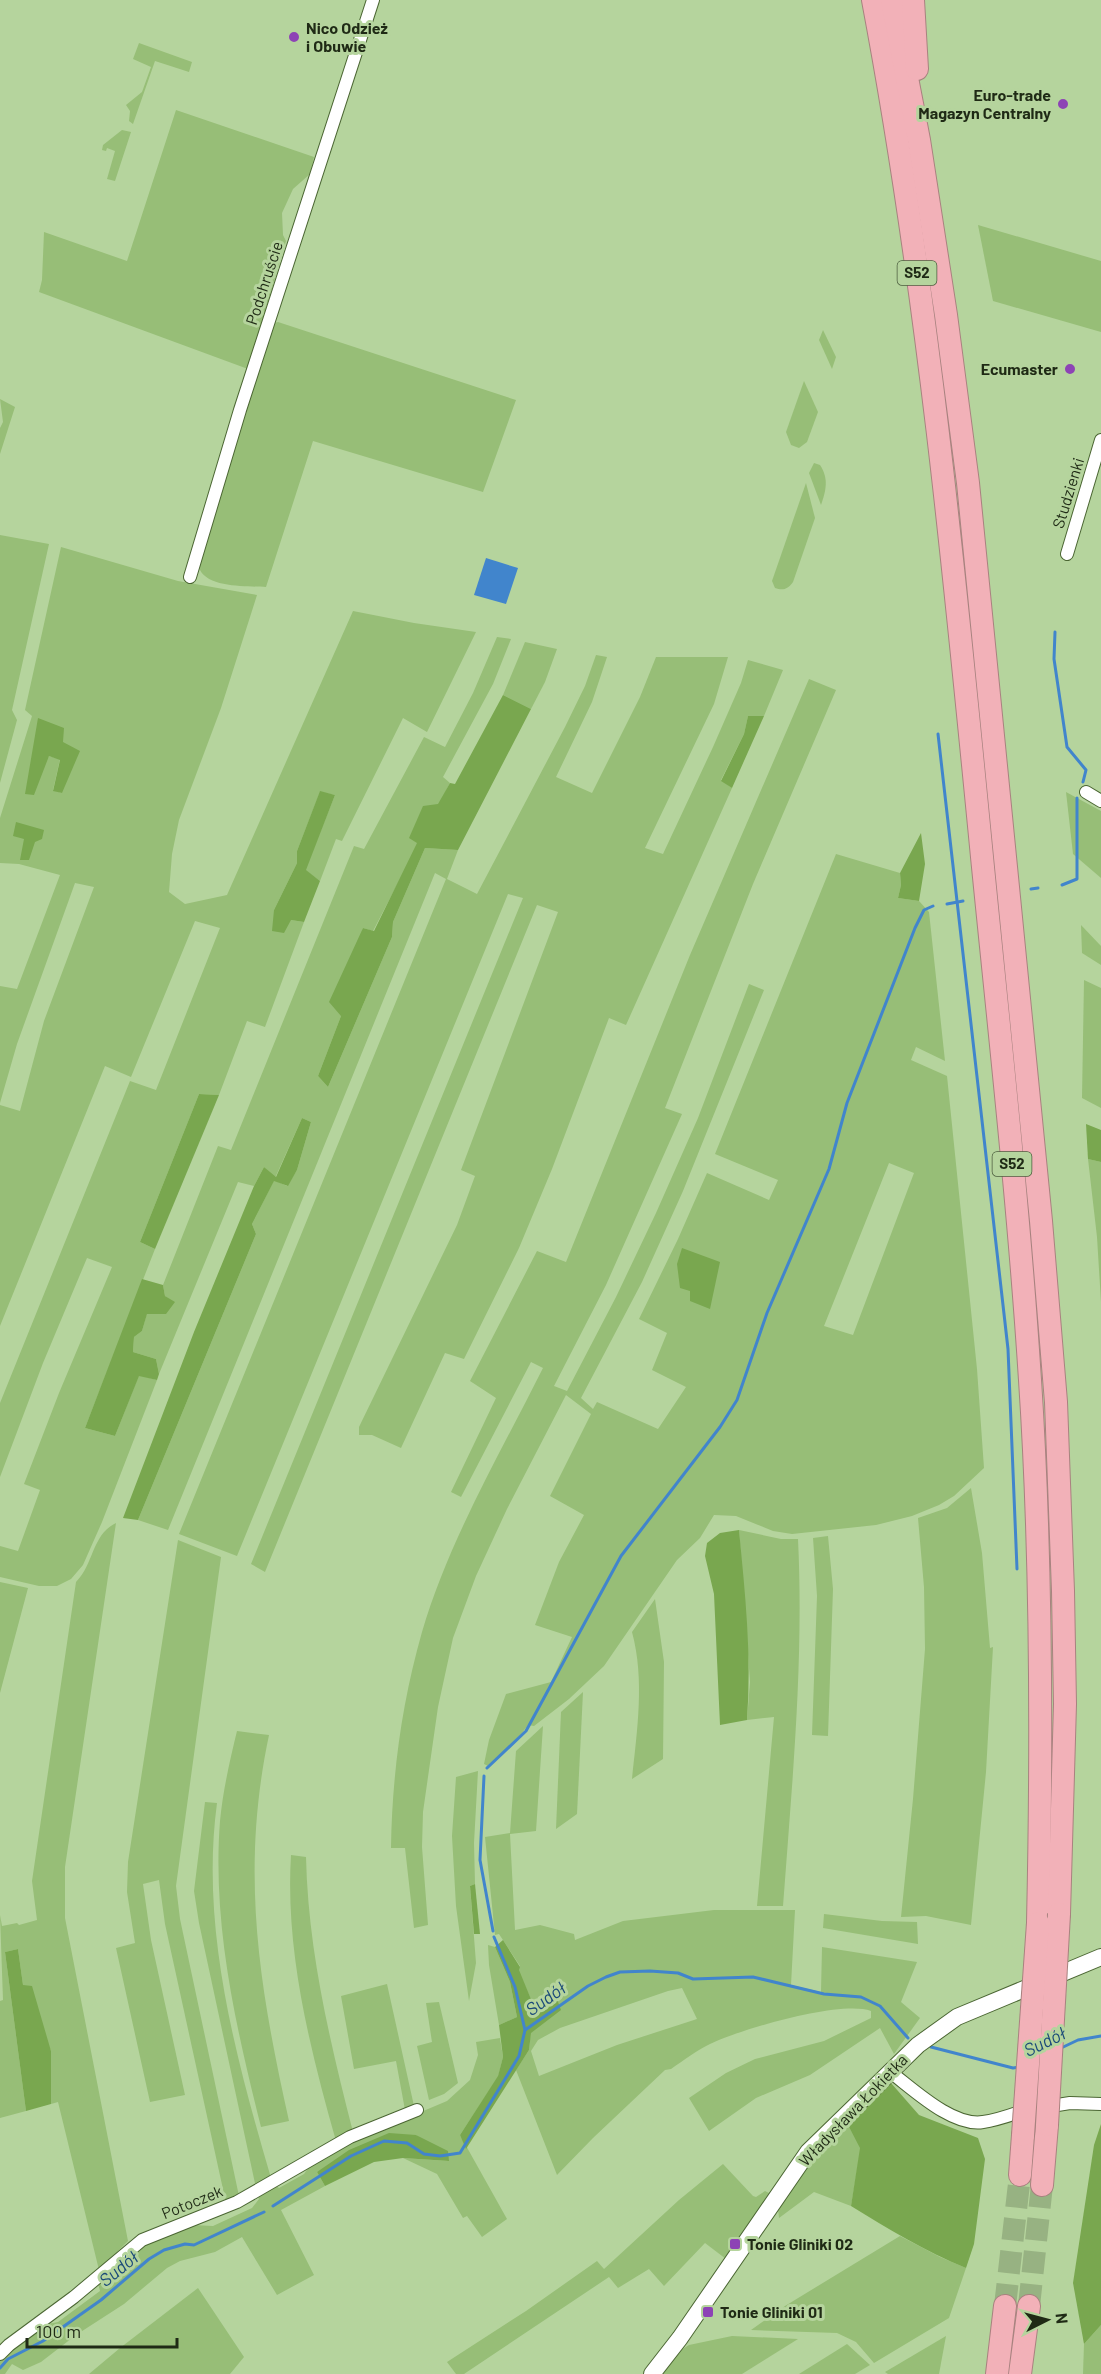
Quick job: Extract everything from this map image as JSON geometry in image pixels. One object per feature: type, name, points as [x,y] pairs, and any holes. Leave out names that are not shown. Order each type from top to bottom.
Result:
[{"type":"highway","points":[[859,0],[908,138]]},
{"type":"highway","name":"S52","points":[[873,0],[908,138],[945,305],[968,483],[1053,1364],[1061,1491],[1065,1704],[1059,1914],[1042,2185]]},
{"type":"highway","name":"S52","points":[[892,0],[908,138],[926,341],[953,554],[1021,1258],[1030,1378],[1039,1584],[1038,1923],[1020,2175]]},
{"type":"highway","points":[[908,138],[913,0]]},
{"type":"highway","points":[[997,2374],[1005,2306]]},
{"type":"highway","points":[[1020,2374],[1029,2306]]},
{"type":"street","name":"Podchruście","points":[[190,577],[240,410],[373,0]]},
{"type":"street","name":"Studzienki","points":[[1067,554],[1101,440]]},
{"type":"street","points":[[1086,792],[1101,801]]},
{"type":"street","name":"Władysława Łokietka","points":[[652,2374],[680,2338],[808,2152],[889,2071],[937,2029],[957,2017],[1101,1957]]},
{"type":"street","points":[[889,2071],[950,2116],[966,2121],[982,2123],[1032,2108],[1070,2103],[1101,2104]]},
{"type":"street","name":"Potoczek","points":[[0,2354],[74,2297],[142,2240],[237,2202],[350,2137],[417,2110]]},
{"type":"green space","points":[[139,43],[192,62],[189,72],[155,61],[133,124],[129,121],[130,111],[126,105],[142,92],[151,67],[133,59]]},
{"type":"green space","points":[[176,110],[314,157],[310,174],[293,189],[282,213],[283,235],[286,241],[248,369],[39,292],[42,280],[44,232],[127,261]]},
{"type":"green space","points":[[122,130],[131,132],[115,181],[107,179],[115,151],[107,148],[106,151],[102,150],[103,145]]},
{"type":"green space","points":[[978,225],[1101,261],[1101,332],[993,301]]},
{"type":"green space","points":[[278,322],[516,400],[483,492],[313,441],[266,587],[220,583],[205,576],[200,570],[198,555],[274,323]]},
{"type":"green space","points":[[823,330],[836,357],[832,369],[819,340]]},
{"type":"green space","points":[[804,381],[818,412],[807,442],[799,448],[791,445],[786,432]]},
{"type":"green space","points":[[0,399],[15,407],[0,454],[0,428],[3,422]]},
{"type":"green space","points":[[814,463],[820,465],[826,480],[821,505],[809,473]]},
{"type":"green space","points":[[806,483],[815,518],[793,582],[785,589],[778,589],[772,581]]},
{"type":"green space","points":[[0,535],[49,544],[12,710],[17,720],[0,783]]},
{"type":"green space","points":[[61,547],[178,581],[257,595],[221,708],[179,820],[172,854],[169,892],[185,904],[227,895],[353,611],[476,632],[427,732],[403,718],[342,841],[336,839],[320,881],[305,870],[335,795],[320,792],[297,851],[297,863],[274,910],[291,920],[304,922],[265,1027],[247,1021],[219,1095],[199,1094],[140,1242],[155,1249],[85,1428],[115,1436],[139,1375],[157,1380],[83,1565],[71,1579],[57,1586],[39,1586],[0,1577],[0,1546],[18,1551],[40,1490],[24,1484],[112,1267],[87,1258],[43,1363],[0,1477],[0,1403],[130,1081],[156,1090],[220,928],[195,921],[131,1077],[105,1066],[0,1326],[0,1105],[20,1111],[44,1021],[94,887],[75,883],[17,1044],[0,1103],[0,986],[17,989],[60,875],[19,864],[0,863],[0,818],[32,716],[25,710]],"holes":[[[63,742],[62,793],[53,790],[60,759],[49,756],[26,794],[31,768]]]},
{"type":"green space","points":[[497,637],[511,639],[493,684],[443,777],[450,783],[373,931],[363,928],[341,1016],[318,1076],[328,1087],[392,937],[393,922],[425,848],[458,850],[447,879],[477,894],[565,727],[585,686],[596,655],[607,657],[592,702],[556,777],[592,793],[640,697],[656,657],[728,657],[714,704],[645,848],[663,854],[713,747],[741,683],[748,660],[783,670],[764,716],[748,716],[744,734],[721,780],[732,788],[626,1025],[609,1018],[552,1169],[519,1248],[464,1359],[445,1353],[401,1448],[372,1435],[359,1435],[359,1427],[457,1225],[475,1176],[461,1170],[558,912],[537,905],[265,1572],[251,1564],[523,898],[508,894],[237,1556],[179,1534],[446,879],[435,873],[168,1530],[138,1520],[256,1234],[252,1224],[274,1180],[287,1186],[297,1170],[311,1122],[302,1118],[275,1178],[264,1167],[254,1186],[238,1182],[159,1374],[156,1359],[133,1352],[134,1337],[142,1331],[147,1313],[174,1303],[165,1296],[163,1285],[218,1146],[231,1150],[354,846],[364,849],[424,737],[445,747],[473,693]]},
{"type":"green space","points":[[525,642],[557,649],[545,682],[531,709],[503,695]]},
{"type":"green space","points":[[809,679],[836,690],[753,884],[665,1108],[682,1114],[606,1285],[554,1386],[567,1391],[616,1297],[698,1118],[749,984],[764,990],[683,1191],[642,1282],[581,1398],[593,1409],[597,1402],[658,1429],[686,1387],[652,1370],[667,1333],[639,1319],[707,1173],[769,1200],[778,1180],[715,1154],[836,854],[900,873],[901,885],[898,898],[919,901],[929,912],[945,1061],[916,1047],[911,1060],[947,1076],[977,1369],[984,1468],[954,1496],[939,1505],[912,1516],[876,1525],[792,1534],[773,1531],[736,1516],[714,1515],[700,1538],[677,1560],[604,1666],[569,1699],[534,1726],[528,1725],[488,1766],[484,1764],[489,1740],[506,1694],[551,1682],[572,1637],[535,1625],[559,1562],[584,1515],[550,1496],[591,1414],[566,1395],[507,1509],[476,1576],[453,1638],[438,1707],[423,1812],[422,1847],[428,1925],[414,1928],[405,1848],[391,1848],[393,1793],[399,1739],[415,1658],[446,1564],[543,1368],[531,1362],[461,1497],[451,1492],[496,1398],[470,1381],[537,1251],[566,1262],[690,955]],"holes":[[[889,1163],[914,1173],[853,1335],[824,1326]]]},
{"type":"green space","points":[[503,695],[531,709],[458,850],[425,848],[393,922],[392,937],[328,1087],[318,1076],[341,1016],[329,1002],[363,928],[374,931],[417,843],[409,838],[423,806],[438,804],[450,783],[455,784]]},
{"type":"green space","points":[[748,716],[764,716],[732,788],[721,781],[744,734]]},
{"type":"green space","points":[[38,718],[64,728],[63,742],[80,751],[62,793],[53,791],[60,760],[49,756],[34,795],[25,794]]},
{"type":"green space","points":[[320,791],[335,795],[306,870],[320,881],[304,922],[291,920],[284,933],[272,931],[274,910],[297,863],[297,851]]},
{"type":"green space","points":[[1066,792],[1101,811],[1101,878],[1073,854]]},
{"type":"green space","points":[[16,822],[44,830],[42,839],[35,842],[29,860],[20,860],[24,839],[13,836]]},
{"type":"green space","points":[[921,833],[925,864],[919,901],[898,898],[901,885],[900,873]]},
{"type":"green space","points":[[1081,925],[1101,946],[1101,965],[1082,953]]},
{"type":"green space","points":[[1084,980],[1101,988],[1101,1108],[1082,1098]]},
{"type":"green space","points":[[199,1094],[219,1095],[155,1249],[140,1242]]},
{"type":"green space","points":[[302,1118],[311,1122],[297,1170],[288,1186],[274,1181],[252,1224],[256,1234],[138,1520],[123,1518],[194,1332],[254,1186],[264,1167],[276,1177]]},
{"type":"green space","points":[[1086,1124],[1101,1130],[1101,1162],[1088,1159]]},
{"type":"green space","points":[[1088,1159],[1101,1162],[1101,1302],[1097,1237]]},
{"type":"green space","points":[[682,1248],[720,1262],[710,1309],[690,1301],[690,1291],[680,1288],[677,1264]]},
{"type":"green space","points":[[142,1279],[163,1285],[165,1296],[175,1302],[166,1314],[147,1314],[142,1331],[134,1337],[133,1352],[156,1359],[159,1374],[157,1380],[139,1376],[115,1436],[85,1428]]},
{"type":"green space","points":[[971,1488],[982,1553],[990,1648],[993,1647],[986,1772],[971,1925],[926,1916],[901,1917],[925,1649],[924,1587],[918,1518],[947,1508]]},
{"type":"green space","points":[[116,1523],[65,1867],[65,1918],[128,2241],[99,2270],[58,2102],[51,2104],[51,2051],[23,1985],[18,1949],[5,1952],[26,2111],[0,2118],[0,2001],[3,2000],[0,1915],[2,1926],[17,1923],[19,1925],[37,1920],[32,1881],[76,1582],[82,1575],[102,1534]]},
{"type":"green space","points":[[739,1530],[781,1539],[798,1539],[798,1677],[783,1906],[757,1906],[774,1717],[747,1720],[750,1682]]},
{"type":"green space","points":[[739,1530],[748,1648],[747,1720],[720,1725],[714,1594],[705,1556],[707,1543],[720,1533]]},
{"type":"green space","points":[[828,1536],[833,1589],[828,1736],[812,1735],[817,1596],[813,1538]]},
{"type":"green space","points":[[178,1540],[221,1557],[176,1886],[180,1919],[239,2196],[226,2203],[165,1924],[159,1880],[143,1884],[151,1940],[185,2095],[150,2102],[116,1948],[135,1943],[127,1892],[128,1862]]},
{"type":"green space","points":[[0,1582],[28,1588],[0,1693]]},
{"type":"green space","points":[[655,1599],[664,1662],[663,1759],[632,1779],[638,1724],[639,1687],[632,1632]]},
{"type":"green space","points":[[583,1692],[577,1814],[556,1829],[561,1712]]},
{"type":"green space","points":[[543,1726],[536,1831],[510,1834],[515,1930],[540,1925],[574,1934],[575,1940],[623,1921],[714,1910],[795,1910],[791,1985],[821,1992],[822,1947],[917,1962],[901,2002],[920,2018],[894,2054],[880,2028],[810,2075],[756,2098],[709,2131],[689,2098],[726,2073],[755,2059],[824,2041],[871,2018],[871,2011],[838,2009],[791,2018],[744,2031],[710,2044],[671,2069],[665,2070],[557,2175],[516,2070],[529,2050],[533,2004],[518,1970],[520,1966],[499,1934],[495,1935],[485,1837],[510,1833],[516,1751]],"holes":[[[682,1988],[697,2019],[617,2045],[539,2076],[531,2051],[538,2040],[560,2028]]]},
{"type":"green space","points":[[237,1731],[269,1735],[260,1785],[256,1834],[257,1929],[269,2023],[289,2121],[261,2127],[228,1976],[220,1899],[218,1860],[220,1821]]},
{"type":"green space","points":[[478,1771],[474,1843],[475,1884],[470,1886],[476,1963],[469,2001],[456,1906],[452,1836],[456,1777]]},
{"type":"green space","points":[[205,1802],[217,1803],[213,1850],[213,1898],[224,1993],[245,2086],[271,2178],[256,2188],[194,1891]]},
{"type":"green space","points":[[291,1855],[306,1857],[316,1961],[336,2064],[353,2132],[336,2141],[317,2071],[296,1963],[290,1891]]},
{"type":"green space","points":[[475,1884],[480,1934],[474,1934],[470,1886]]},
{"type":"green space","points":[[824,1914],[882,1921],[917,1922],[918,1944],[823,1928]]},
{"type":"green space","points":[[503,1940],[520,1967],[519,1970],[533,2004],[554,1991],[561,2010],[531,2033],[529,2050],[466,2149],[460,2135],[498,2076],[503,2057],[499,2025],[517,2017],[510,1982],[495,1947]]},
{"type":"green space","points":[[488,1945],[495,1947],[510,1982],[517,2017],[499,2025],[489,1965]]},
{"type":"green space","points":[[18,1949],[23,1985],[32,1986],[51,2051],[51,2104],[26,2111],[5,1952]]},
{"type":"green space","points":[[387,1984],[414,2106],[405,2110],[396,2061],[354,2069],[341,1996]]},
{"type":"green space","points":[[439,2002],[458,2083],[444,2094],[429,2100],[417,2046],[432,2042],[426,2003]]},
{"type":"green space","points":[[500,2038],[503,2057],[498,2077],[460,2135],[507,2219],[482,2237],[467,2216],[463,2218],[437,2174],[403,2158],[448,2161],[416,2135],[317,2172],[325,2186],[281,2210],[314,2275],[277,2295],[242,2237],[215,2252],[180,2261],[167,2268],[124,2304],[76,2335],[41,2362],[23,2370],[12,2364],[5,2374],[0,2374],[0,2360],[43,2325],[58,2322],[100,2291],[98,2283],[152,2238],[193,2225],[213,2226],[252,2208],[259,2199],[257,2194],[275,2185],[279,2188],[304,2174],[309,2167],[338,2147],[447,2101],[470,2080],[478,2055],[476,2042]]},
{"type":"green space","points":[[891,2083],[919,2115],[978,2138],[985,2159],[974,2244],[966,2268],[907,2239],[851,2206],[860,2148],[848,2125]]},
{"type":"green space","points":[[1101,2124],[1101,2325],[1084,2344],[1073,2283],[1094,2145]]},
{"type":"green space","points":[[848,2125],[861,2147],[851,2206],[814,2192],[779,2218],[778,2209],[822,2147]]},
{"type":"green space","points":[[389,2133],[416,2135],[448,2151],[449,2161],[403,2158],[374,2162],[325,2186],[317,2172],[349,2150]]},
{"type":"green space","points":[[723,2164],[753,2196],[756,2197],[765,2191],[771,2194],[726,2259],[705,2243],[664,2286],[649,2269],[618,2288],[609,2277],[464,2374],[456,2374],[447,2362],[526,2311],[597,2261],[604,2269],[679,2200]]},
{"type":"green space","points":[[900,2236],[966,2268],[949,2318],[874,2363],[856,2342],[837,2333],[751,2330],[785,2306]]},
{"type":"green space","points":[[198,2288],[244,2357],[230,2374],[89,2374],[120,2348]]},
{"type":"green space","points":[[1101,2325],[1101,2374],[1083,2374],[1084,2344]]},
{"type":"green space","points":[[732,2336],[798,2339],[742,2374],[659,2374],[681,2350],[689,2345]]},
{"type":"green space","points":[[946,2336],[939,2374],[888,2374],[885,2372]]},
{"type":"green space","points":[[847,2344],[870,2365],[855,2374],[799,2374]]},
{"type":"water","points":[[486,558],[518,568],[506,604],[474,595]]},
{"type":"waterway","points":[[1055,632],[1054,659],[1067,747],[1086,770],[1083,782]]},
{"type":"waterway","points":[[938,734],[1008,1349],[1017,1569]]},
{"type":"waterway","points":[[1062,885],[1077,879],[1077,798]]},
{"type":"waterway","points":[[1031,889],[1038,888]]},
{"type":"waterway","points":[[947,904],[963,901]]},
{"type":"waterway","points":[[487,1768],[526,1731],[621,1556],[720,1427],[737,1400],[767,1313],[829,1169],[847,1103],[915,928],[924,910],[933,906]]},
{"type":"waterway","points":[[484,1776],[480,1860],[493,1931]]},
{"type":"waterway","points":[[494,1937],[515,1987],[525,2030]]},
{"type":"waterway","name":"Sudół","points":[[273,2206],[351,2156],[384,2141],[407,2143],[424,2154],[440,2156],[460,2153],[519,2056],[525,2030],[588,1986],[620,1972],[678,1973],[693,1979],[753,1977],[824,1994],[861,1997],[880,2006],[908,2038]]},
{"type":"waterway","name":"Sudół","points":[[1059,2049],[1078,2040],[1101,2036]]},
{"type":"waterway","name":"Sudół","points":[[931,2047],[1013,2068],[1019,2067]]},
{"type":"waterway","name":"Sudół","points":[[0,2368],[8,2359],[43,2341],[101,2300],[149,2259],[164,2250],[185,2244],[194,2245],[264,2212]]},
{"type":"tunnel","points":[[1005,2306],[1020,2175]]},
{"type":"tunnel","points":[[1029,2306],[1042,2185]]},
{"type":"place","name":"Nico Odzież i Obuwie","points":[[294,37]]},
{"type":"place","name":"Euro-trade Magazyn Centralny","points":[[1063,104]]},
{"type":"place","name":"Ecumaster","points":[[1070,369]]},
{"type":"place","name":"Tonie Gliniki 02","points":[[735,2244]]},
{"type":"place","name":"Tonie Gliniki 01","points":[[708,2312]]}]
